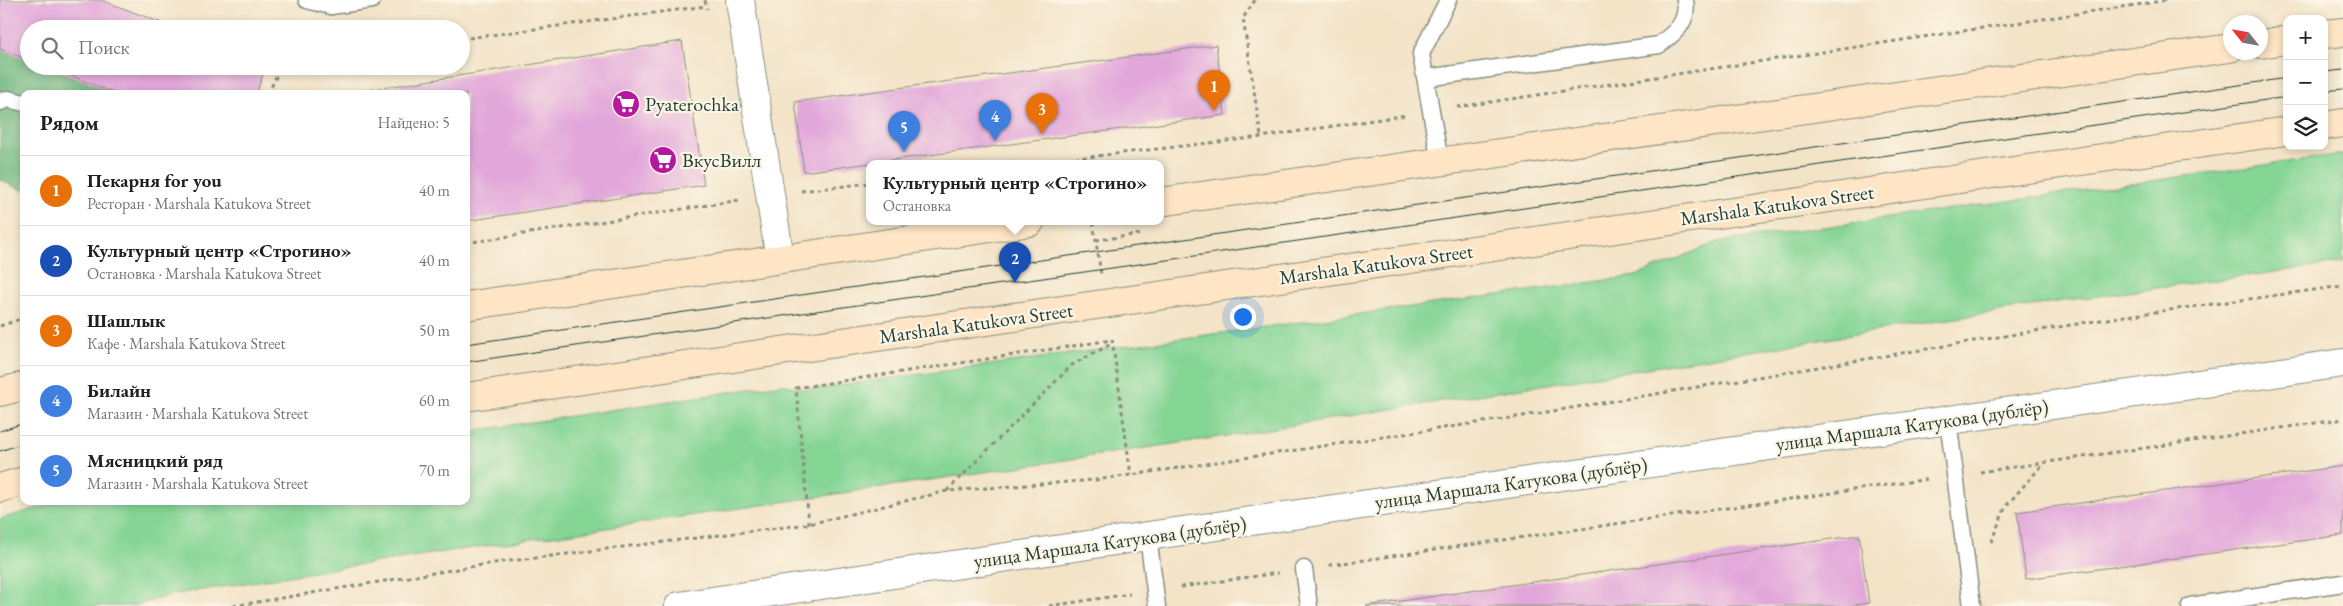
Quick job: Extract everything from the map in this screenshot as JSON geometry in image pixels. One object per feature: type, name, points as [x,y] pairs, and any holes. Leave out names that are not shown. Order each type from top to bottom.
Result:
[{"type":"main road","points":[[2328,34],[2343,32]]},
{"type":"main road","points":[[2268,43],[2283,41]]},
{"type":"main road","points":[[1164,201],[2223,49]]},
{"type":"main road","points":[[2328,125],[2343,123]]},
{"type":"main road","name":"Marshala Katukova Street","points":[[470,396],[2283,132]]},
{"type":"main road","points":[[470,305],[1010,225]]},
{"type":"main road","points":[[0,392],[20,387]]},
{"type":"main road","points":[[0,488],[20,482]]},
{"type":"street","points":[[740,0],[780,259]]},
{"type":"street","name":"улица Маршала Катукова (дублёр)","points":[[691,605],[1148,536],[2343,363]]},
{"type":"lane","points":[[307,0],[331,3],[372,0]]},
{"type":"lane","points":[[1440,162],[1421,54],[1448,0]]},
{"type":"lane","points":[[1426,78],[1659,45],[1675,33],[1684,21],[1686,0]]},
{"type":"lane","points":[[0,102],[8,99],[20,102]]},
{"type":"lane","points":[[1948,420],[1972,606]]},
{"type":"lane","points":[[1148,536],[1156,598]]},
{"type":"lane","points":[[1304,569],[1309,606]]},
{"type":"lane","points":[[2190,606],[2343,583]]},
{"type":"path","points":[[1255,0],[1243,18],[1261,137]]},
{"type":"path","points":[[1064,160],[1261,137],[2168,0]]},
{"type":"path","points":[[470,38],[706,6]]},
{"type":"path","points":[[270,90],[277,75]]},
{"type":"path","points":[[795,192],[866,183]]},
{"type":"path","points":[[470,242],[742,199]]},
{"type":"path","points":[[1096,240],[1142,234]]},
{"type":"path","points":[[232,606],[494,563],[810,524],[947,491],[1094,480],[1132,475],[1533,414],[2119,317],[2343,286]]},
{"type":"path","points":[[0,326],[20,319]]},
{"type":"path","points":[[810,524],[796,388],[1112,340]]},
{"type":"path","points":[[947,491],[1072,364],[1113,343],[1132,475]]},
{"type":"path","points":[[1049,606],[1156,598],[1304,569],[2343,419]]},
{"type":"path","points":[[1988,550],[2006,506],[2045,463]]},
{"type":"green space","points":[[0,49],[20,57],[20,75],[68,75],[107,90],[20,90],[20,189],[0,180]]},
{"type":"green space","points":[[2343,154],[2343,263],[2068,300],[1213,438],[357,565],[171,595],[133,606],[0,606],[0,519],[49,505],[470,505],[470,431],[782,384],[806,390],[1636,276],[1717,242]]},
{"type":"building","points":[[0,0],[101,0],[154,20],[20,20],[20,57],[0,49]]},
{"type":"building","points":[[682,41],[704,185],[470,220],[470,90],[368,90]]},
{"type":"building","points":[[1216,45],[1225,115],[893,160],[866,160],[866,164],[804,172],[795,102]]},
{"type":"building","points":[[69,75],[263,75],[257,90],[107,90]]},
{"type":"building","points":[[2343,466],[2343,535],[2026,579],[2017,512]]},
{"type":"building","points":[[1859,535],[1869,603],[1850,606],[1366,606]]},
{"type":"tram line","points":[[2328,72],[2343,70]]},
{"type":"tram line","points":[[470,343],[2283,79]]},
{"type":"tram line","points":[[2328,91],[2343,89]]},
{"type":"tram line","points":[[470,361],[2283,98]]},
{"type":"tram line","points":[[0,431],[20,424]]},
{"type":"tram line","points":[[0,451],[20,444]]},
{"type":"place","name":"Pyaterochka","points":[[626,104]]},
{"type":"place","name":"Пекарня for you","points":[[1214,111]]},
{"type":"place","name":"Шашлык","points":[[1042,134]]},
{"type":"place","name":"Билайн","points":[[995,141]]},
{"type":"place","name":"Мясницкий ряд","points":[[904,152]]},
{"type":"place","name":"ВкусВилл","points":[[663,160]]},
{"type":"place","name":"Культурный центр «Строгино»","points":[[1015,283]]}]
